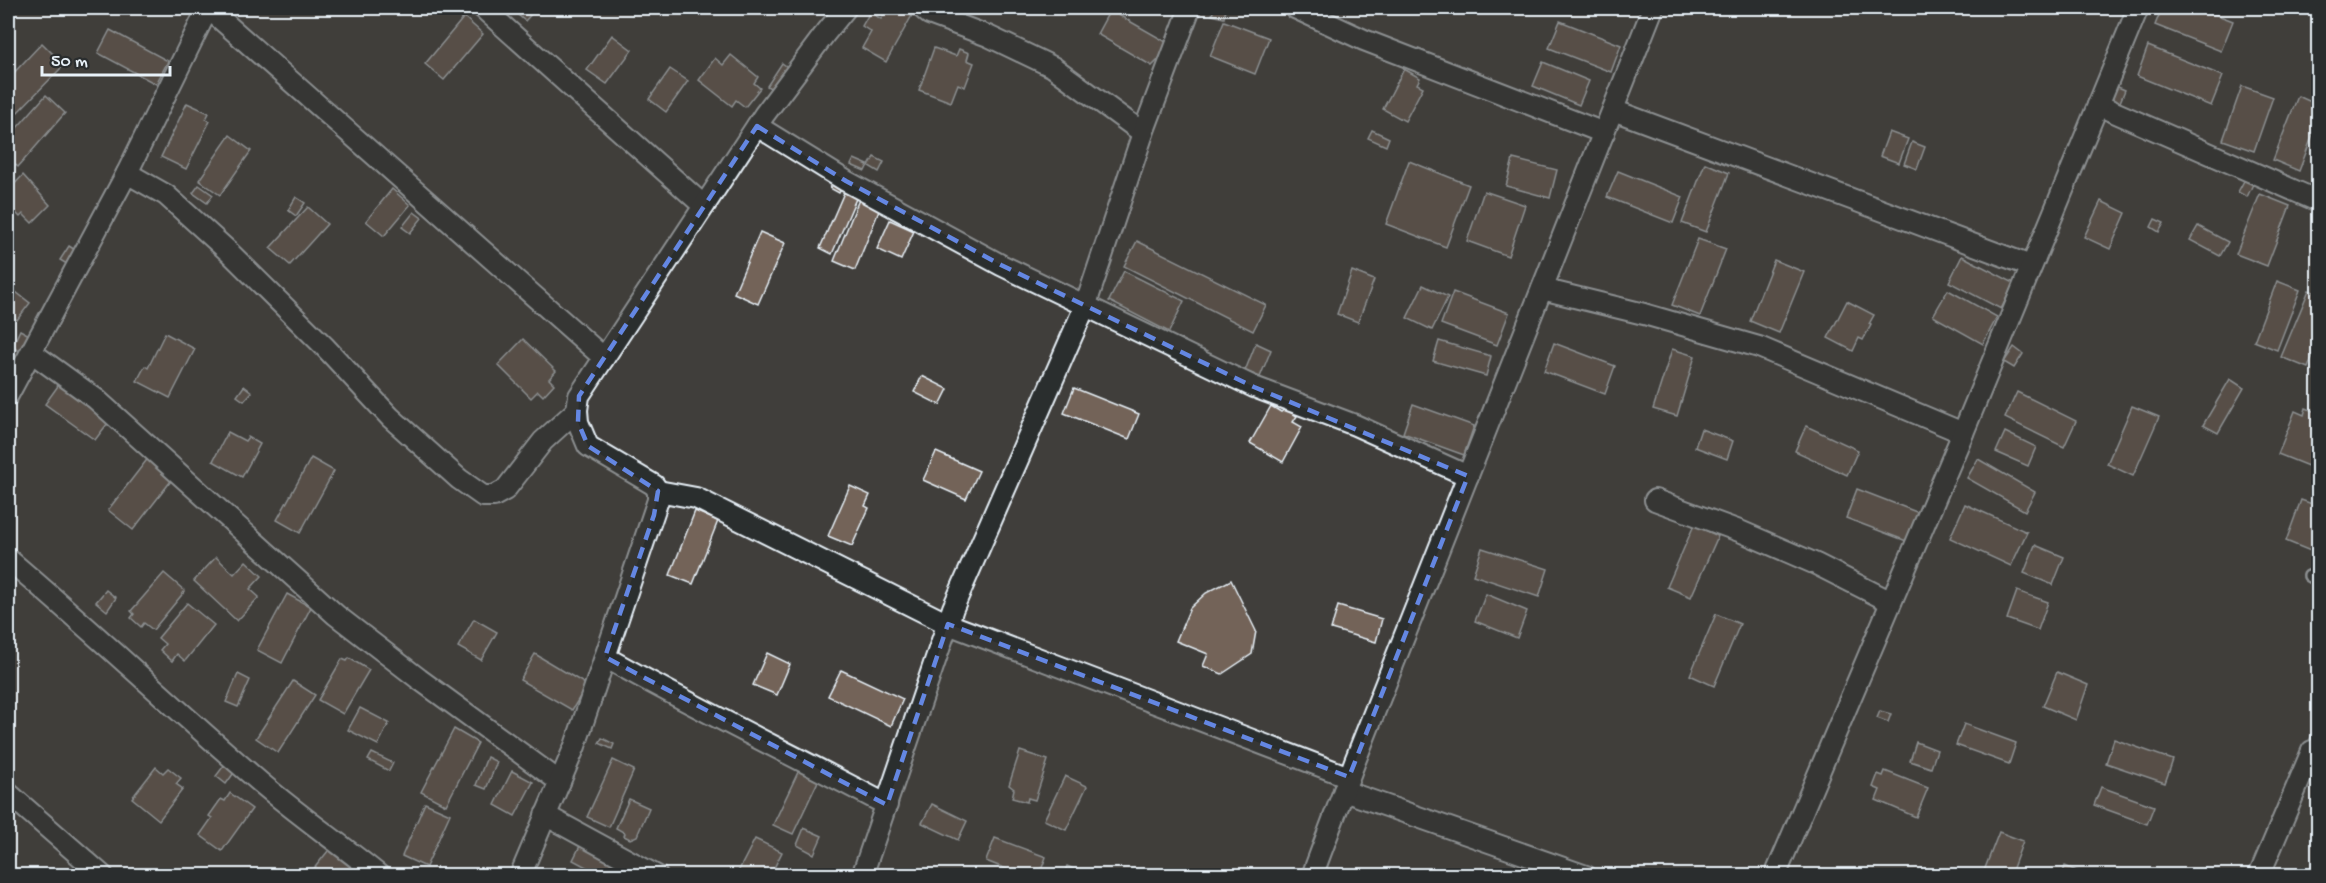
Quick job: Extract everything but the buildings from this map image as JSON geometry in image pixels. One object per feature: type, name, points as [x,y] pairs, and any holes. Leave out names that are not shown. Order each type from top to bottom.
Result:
[{"type":"street","points":[[8,395],[127,173],[208,8],[604,358]]},
{"type":"street","points":[[483,8],[704,206]]},
{"type":"street","points":[[520,876],[575,746],[654,515],[658,491],[654,485],[588,446],[578,422],[579,396],[757,126],[824,34],[846,8]]},
{"type":"street","points":[[922,8],[929,14],[988,36],[1053,67],[1143,133]]},
{"type":"street","points":[[862,876],[948,624],[1086,304],[1143,133],[1190,8]]},
{"type":"street","points":[[1295,8],[1364,40],[1604,133]]},
{"type":"street","points":[[1312,876],[1346,784],[1653,8]]},
{"type":"street","points":[[1775,876],[1963,433],[2138,8]]},
{"type":"street","points":[[2098,105],[2319,201]]},
{"type":"street","points":[[1613,110],[2031,266]]},
{"type":"street","points":[[757,126],[846,181],[1001,265],[1254,387],[1355,425],[1468,476]]},
{"type":"street","points":[[127,173],[166,195],[228,251],[324,346],[390,417],[459,479],[483,496],[494,496],[505,490],[543,441],[577,410]]},
{"type":"street","points":[[1542,289],[1644,314],[1759,347],[1963,433]]},
{"type":"street","points":[[31,352],[96,399],[336,615],[560,782]]},
{"type":"street","points":[[658,491],[696,498],[948,624],[1346,784],[1586,876]]},
{"type":"street","points":[[1655,500],[1742,532],[1816,564],[1891,602]]},
{"type":"street","points":[[8,559],[256,779],[380,876]]},
{"type":"street","points":[[605,657],[679,698],[887,805]]},
{"type":"street","points":[[2259,876],[2316,747]]},
{"type":"street","points":[[8,793],[103,876]]},
{"type":"street","points":[[546,815],[657,876]]},
{"type":"lane","points":[[2309,576],[2319,581]]},
{"type":"highlighted area","points":[[757,126],[846,181],[1001,265],[1254,387],[1468,476],[1349,777],[948,624],[887,805],[605,657],[654,515],[658,491],[588,446],[578,422],[579,396]]}]
